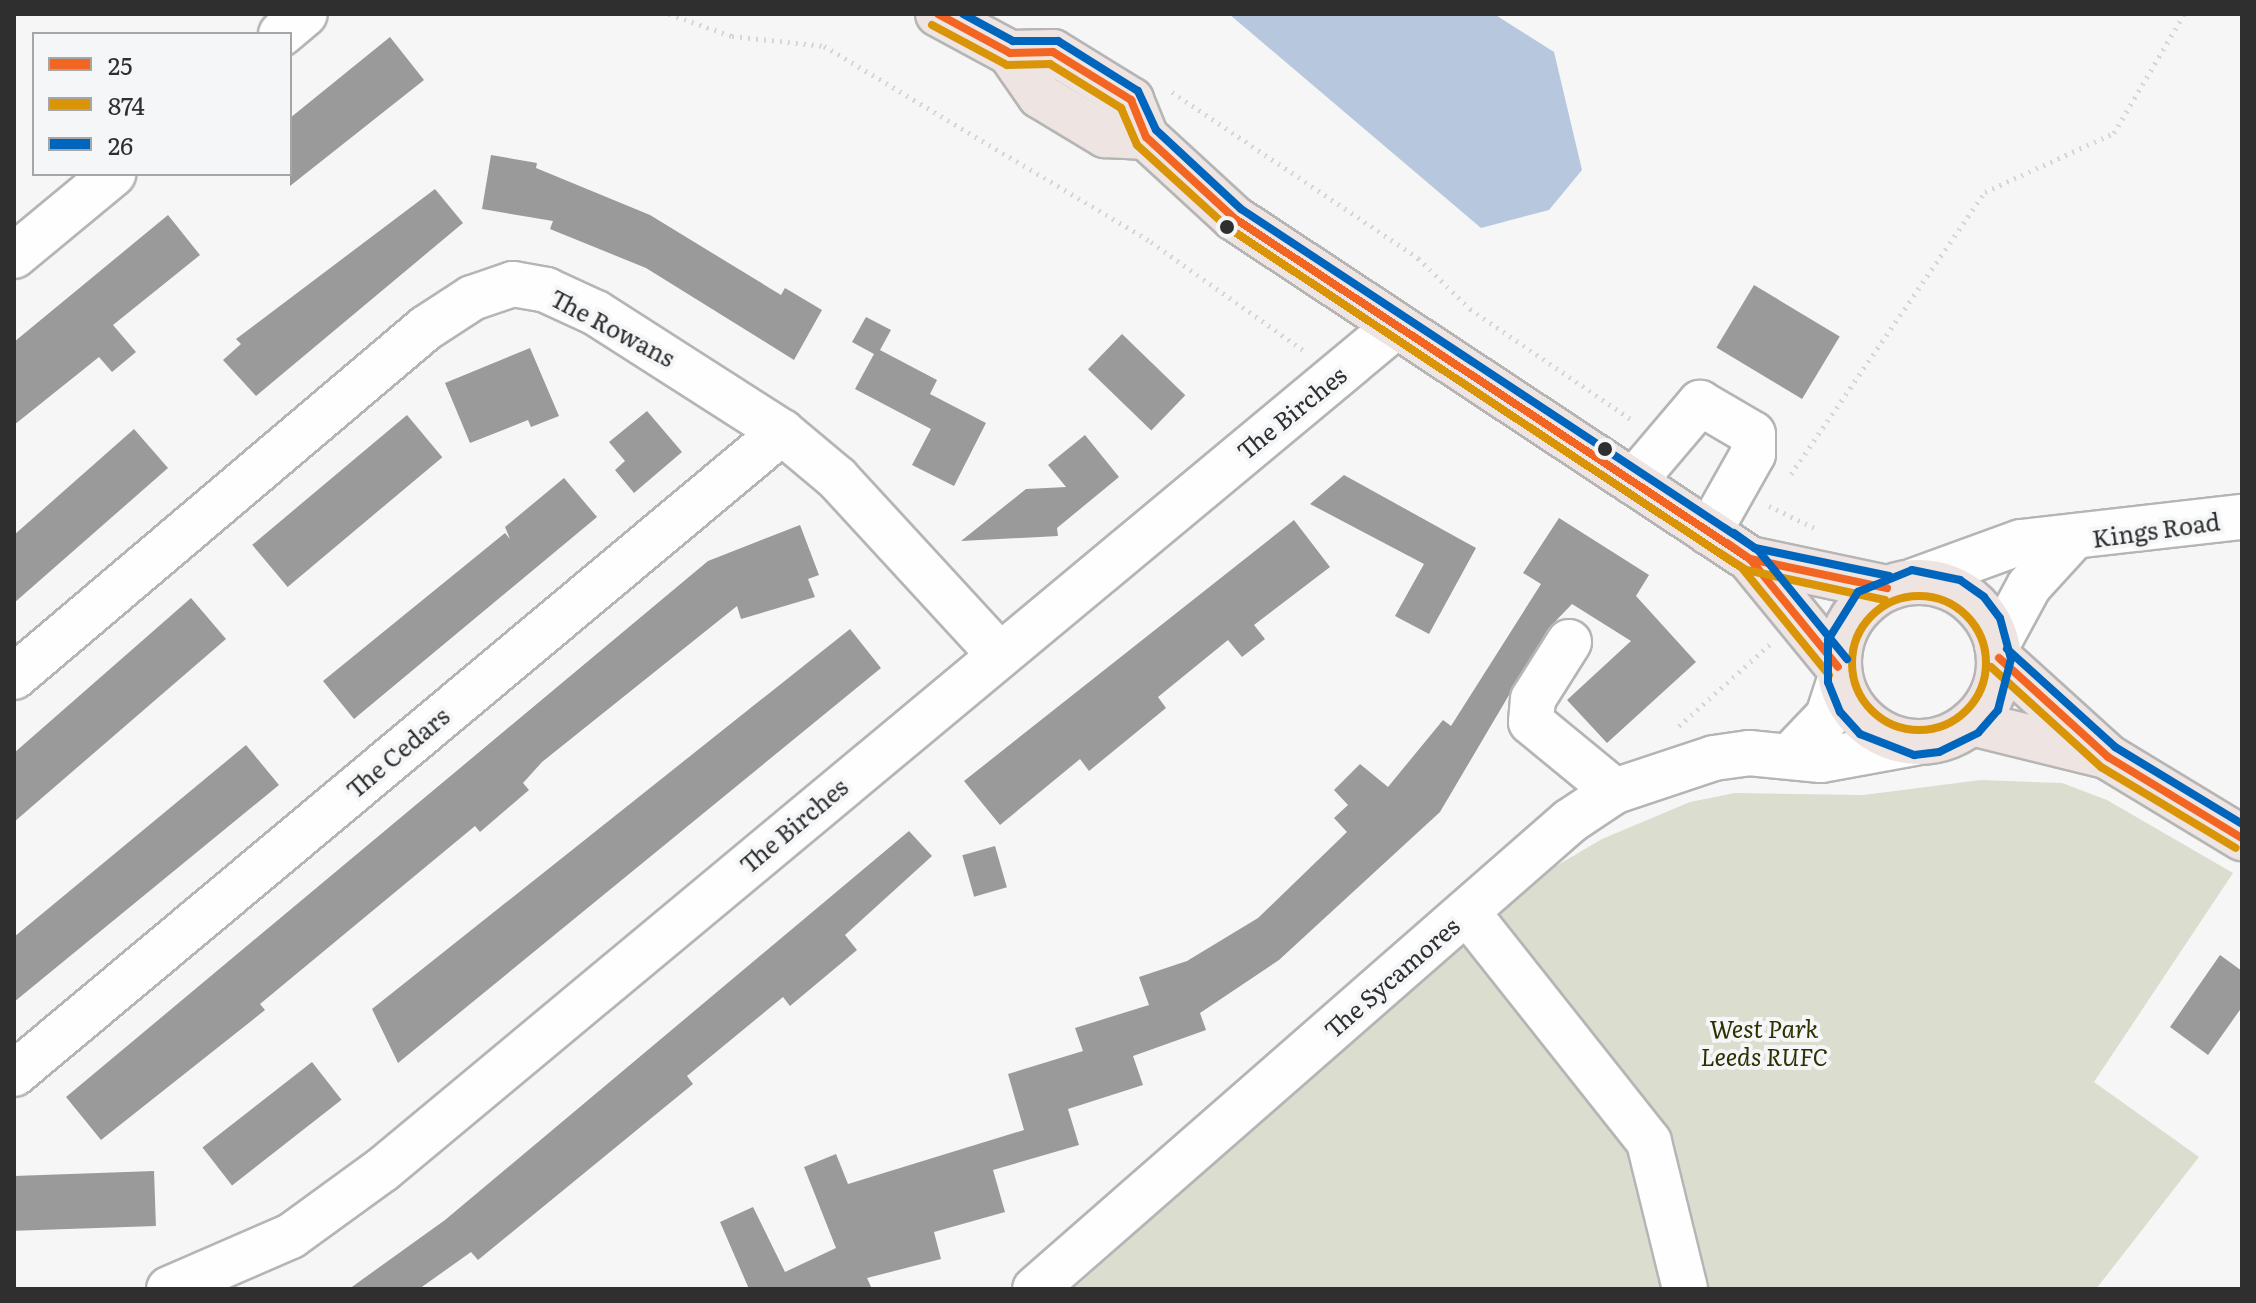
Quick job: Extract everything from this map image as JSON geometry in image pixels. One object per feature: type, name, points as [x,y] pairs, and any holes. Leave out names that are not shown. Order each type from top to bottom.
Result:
[{"type":"highway","points":[[938,14],[1010,53],[1053,52],[1131,100],[1146,137],[1234,218],[1733,547],[1798,619],[1839,673],[1866,724],[1915,743],[1935,741],[1971,723],[1987,705],[1998,651]]},
{"type":"highway","points":[[1733,547],[1899,585],[1956,591],[1989,623],[1998,651],[2108,757],[2242,838]]},
{"type":"highway","points":[[1839,673],[1850,620],[1899,585]]},
{"type":"highway","points":[[1971,723],[2108,757]]},
{"type":"street","points":[[283,32],[305,14]]},
{"type":"street","points":[[14,256],[111,176]]},
{"type":"street","name":"The Rowans","points":[[14,677],[426,328],[472,298],[513,284],[546,290],[596,313],[782,432],[837,478],[998,653]]},
{"type":"street","name":"The Birches","points":[[169,1289],[291,1236],[382,1170],[998,653],[1395,327]]},
{"type":"street","points":[[1633,482],[1700,403],[1753,434],[1751,497],[1733,547]]},
{"type":"street","name":"The Cedars","points":[[14,1074],[782,432]]},
{"type":"street","name":"Kings Road","points":[[1899,585],[2021,542],[2071,540],[2242,517]]},
{"type":"street","name":"Kings Road","points":[[1998,651],[2029,586],[2071,540]]},
{"type":"street","points":[[1569,642],[1533,699],[1531,722],[1615,791]]},
{"type":"street","points":[[1791,755],[1828,716],[1839,673]]},
{"type":"street","name":"The Sycamores","points":[[1035,1289],[1570,821],[1615,791],[1679,768],[1749,753],[1821,760],[1915,743]]},
{"type":"street","points":[[1467,912],[1622,1099],[1649,1142],[1685,1289]]},
{"type":"path","points":[[669,14],[732,36],[824,46],[1151,242],[1336,375]]},
{"type":"path","points":[[1786,481],[1985,192],[2114,133],[2184,14]]},
{"type":"path","points":[[1159,83],[1406,249],[1470,309],[1666,443]]},
{"type":"path","points":[[1751,497],[1778,494]]},
{"type":"path","points":[[1751,497],[1822,531]]},
{"type":"path","points":[[1733,547],[1751,497]]},
{"type":"path","points":[[1679,768],[1669,735],[1798,619]]},
{"type":"green space","name":"West Park Leeds RUFC","points":[[1981,780],[2062,783],[2107,800],[2233,873],[2094,1082],[2199,1157],[2096,1289],[1073,1289],[1539,876],[1602,839],[1690,802],[1735,793],[1863,795]]},
{"type":"water","points":[[1229,14],[1494,14],[1554,52],[1582,170],[1549,210],[1481,228]]},
{"type":"building","points":[[390,37],[424,80],[290,186],[292,116]]},
{"type":"building","points":[[491,155],[537,163],[536,168],[650,215],[781,295],[785,288],[822,310],[794,360],[646,268],[550,229],[553,221],[482,209]]},
{"type":"building","points":[[435,189],[463,223],[256,396],[223,360],[241,344],[236,339]]},
{"type":"building","points":[[168,215],[200,255],[113,325],[136,352],[112,372],[99,357],[14,425],[14,342]]},
{"type":"building","points":[[1754,285],[1840,337],[1802,399],[1716,348]]},
{"type":"building","points":[[866,317],[891,330],[880,350],[937,380],[930,394],[986,423],[954,486],[912,465],[931,429],[855,389],[874,354],[852,342]]},
{"type":"building","points":[[1122,334],[1185,395],[1151,430],[1088,369]]},
{"type":"building","points":[[530,348],[559,416],[531,427],[528,420],[470,443],[445,383]]},
{"type":"building","points":[[647,411],[682,452],[634,493],[615,470],[625,461],[609,442]]},
{"type":"building","points":[[407,415],[442,457],[288,587],[252,545]]},
{"type":"building","points":[[134,429],[168,468],[14,603],[14,535]]},
{"type":"building","points":[[1085,435],[1119,477],[1057,528],[1058,536],[961,541],[1026,489],[1066,487],[1048,465]]},
{"type":"building","points":[[1344,475],[1476,548],[1429,634],[1395,616],[1424,564],[1310,504]]},
{"type":"building","points":[[564,478],[597,517],[354,719],[323,681],[505,533],[510,539],[505,527]]},
{"type":"building","points":[[1559,518],[1649,575],[1636,596],[1696,662],[1607,743],[1567,700],[1631,641],[1572,604],[1548,629],[1440,812],[1279,960],[1200,1013],[1206,1030],[1133,1056],[1143,1085],[1068,1109],[1079,1145],[993,1170],[1005,1212],[934,1232],[941,1259],[867,1278],[872,1289],[749,1289],[720,1222],[753,1207],[785,1272],[836,1248],[804,1167],[836,1154],[848,1184],[1024,1130],[1008,1074],[1083,1051],[1075,1028],[1149,1005],[1139,977],[1187,961],[1258,918],[1347,832],[1334,818],[1348,805],[1334,790],[1360,764],[1388,787],[1443,720],[1451,726],[1541,584],[1523,573]]},
{"type":"building","points":[[1294,520],[1330,567],[1254,625],[1265,639],[1242,657],[1228,640],[1158,697],[1166,708],[1089,771],[1080,759],[1000,825],[964,781]]},
{"type":"building","points":[[800,525],[819,575],[808,579],[815,597],[741,619],[737,606],[542,762],[523,783],[529,790],[480,832],[475,826],[260,1004],[265,1010],[101,1140],[66,1097],[708,561]]},
{"type":"building","points":[[191,598],[226,639],[14,822],[14,753]]},
{"type":"building","points":[[850,629],[881,668],[398,1063],[372,1009]]},
{"type":"building","points":[[246,745],[279,785],[14,1002],[14,937]]},
{"type":"building","points":[[909,831],[932,856],[845,935],[857,950],[790,1006],[783,997],[687,1076],[693,1084],[478,1260],[471,1252],[419,1289],[349,1289],[445,1220]]},
{"type":"building","points":[[995,846],[1007,887],[974,897],[962,855]]},
{"type":"building","points":[[2220,955],[2242,971],[2242,1007],[2208,1055],[2170,1027]]},
{"type":"building","points":[[312,1062],[342,1100],[232,1185],[202,1148]]},
{"type":"building","points":[[154,1171],[156,1226],[16,1231],[14,1176]]},
{"type":"transit line","name":"25","points":[[938,14],[1010,53],[1053,52],[1131,100],[1146,137],[1234,218],[1750,559],[1838,667]]},
{"type":"transit line","name":"26","points":[[963,14],[1013,41],[1058,41],[1138,91],[1156,130],[1241,209],[1758,550],[1847,659]]},
{"type":"transit line","name":"874","points":[[932,25],[1007,65],[1050,64],[1121,108],[1137,145],[1227,227],[1742,568],[1829,675]]},
{"type":"transit line","name":"26","points":[[1734,533],[1755,548],[1889,576]]},
{"type":"transit line","name":"25","points":[[1727,543],[1750,559],[1887,588]]},
{"type":"transit line","name":"874","points":[[1720,553],[1746,570],[1885,600]]},
{"type":"transit line","name":"26","points":[[1978,733],[1939,752],[1914,755],[1860,734],[1840,712],[1828,682],[1828,640],[1858,592],[1912,570],[1960,580],[1984,597],[2000,618],[2011,659],[1998,710],[1979,732]]},
{"type":"transit line","name":"874","points":[[1919,596],[1945,601],[1966,616],[1981,637],[1986,663],[1981,689],[1966,710],[1945,725],[1919,730],[1893,725],[1872,710],[1857,689],[1852,663],[1857,637],[1872,616],[1893,601],[1919,596]]},
{"type":"transit line","name":"26","points":[[2007,649],[2115,747],[2242,824]]},
{"type":"transit line","name":"25","points":[[1999,658],[2108,757],[2242,838]]},
{"type":"transit line","name":"874","points":[[1991,667],[2101,767],[2236,848]]}]
